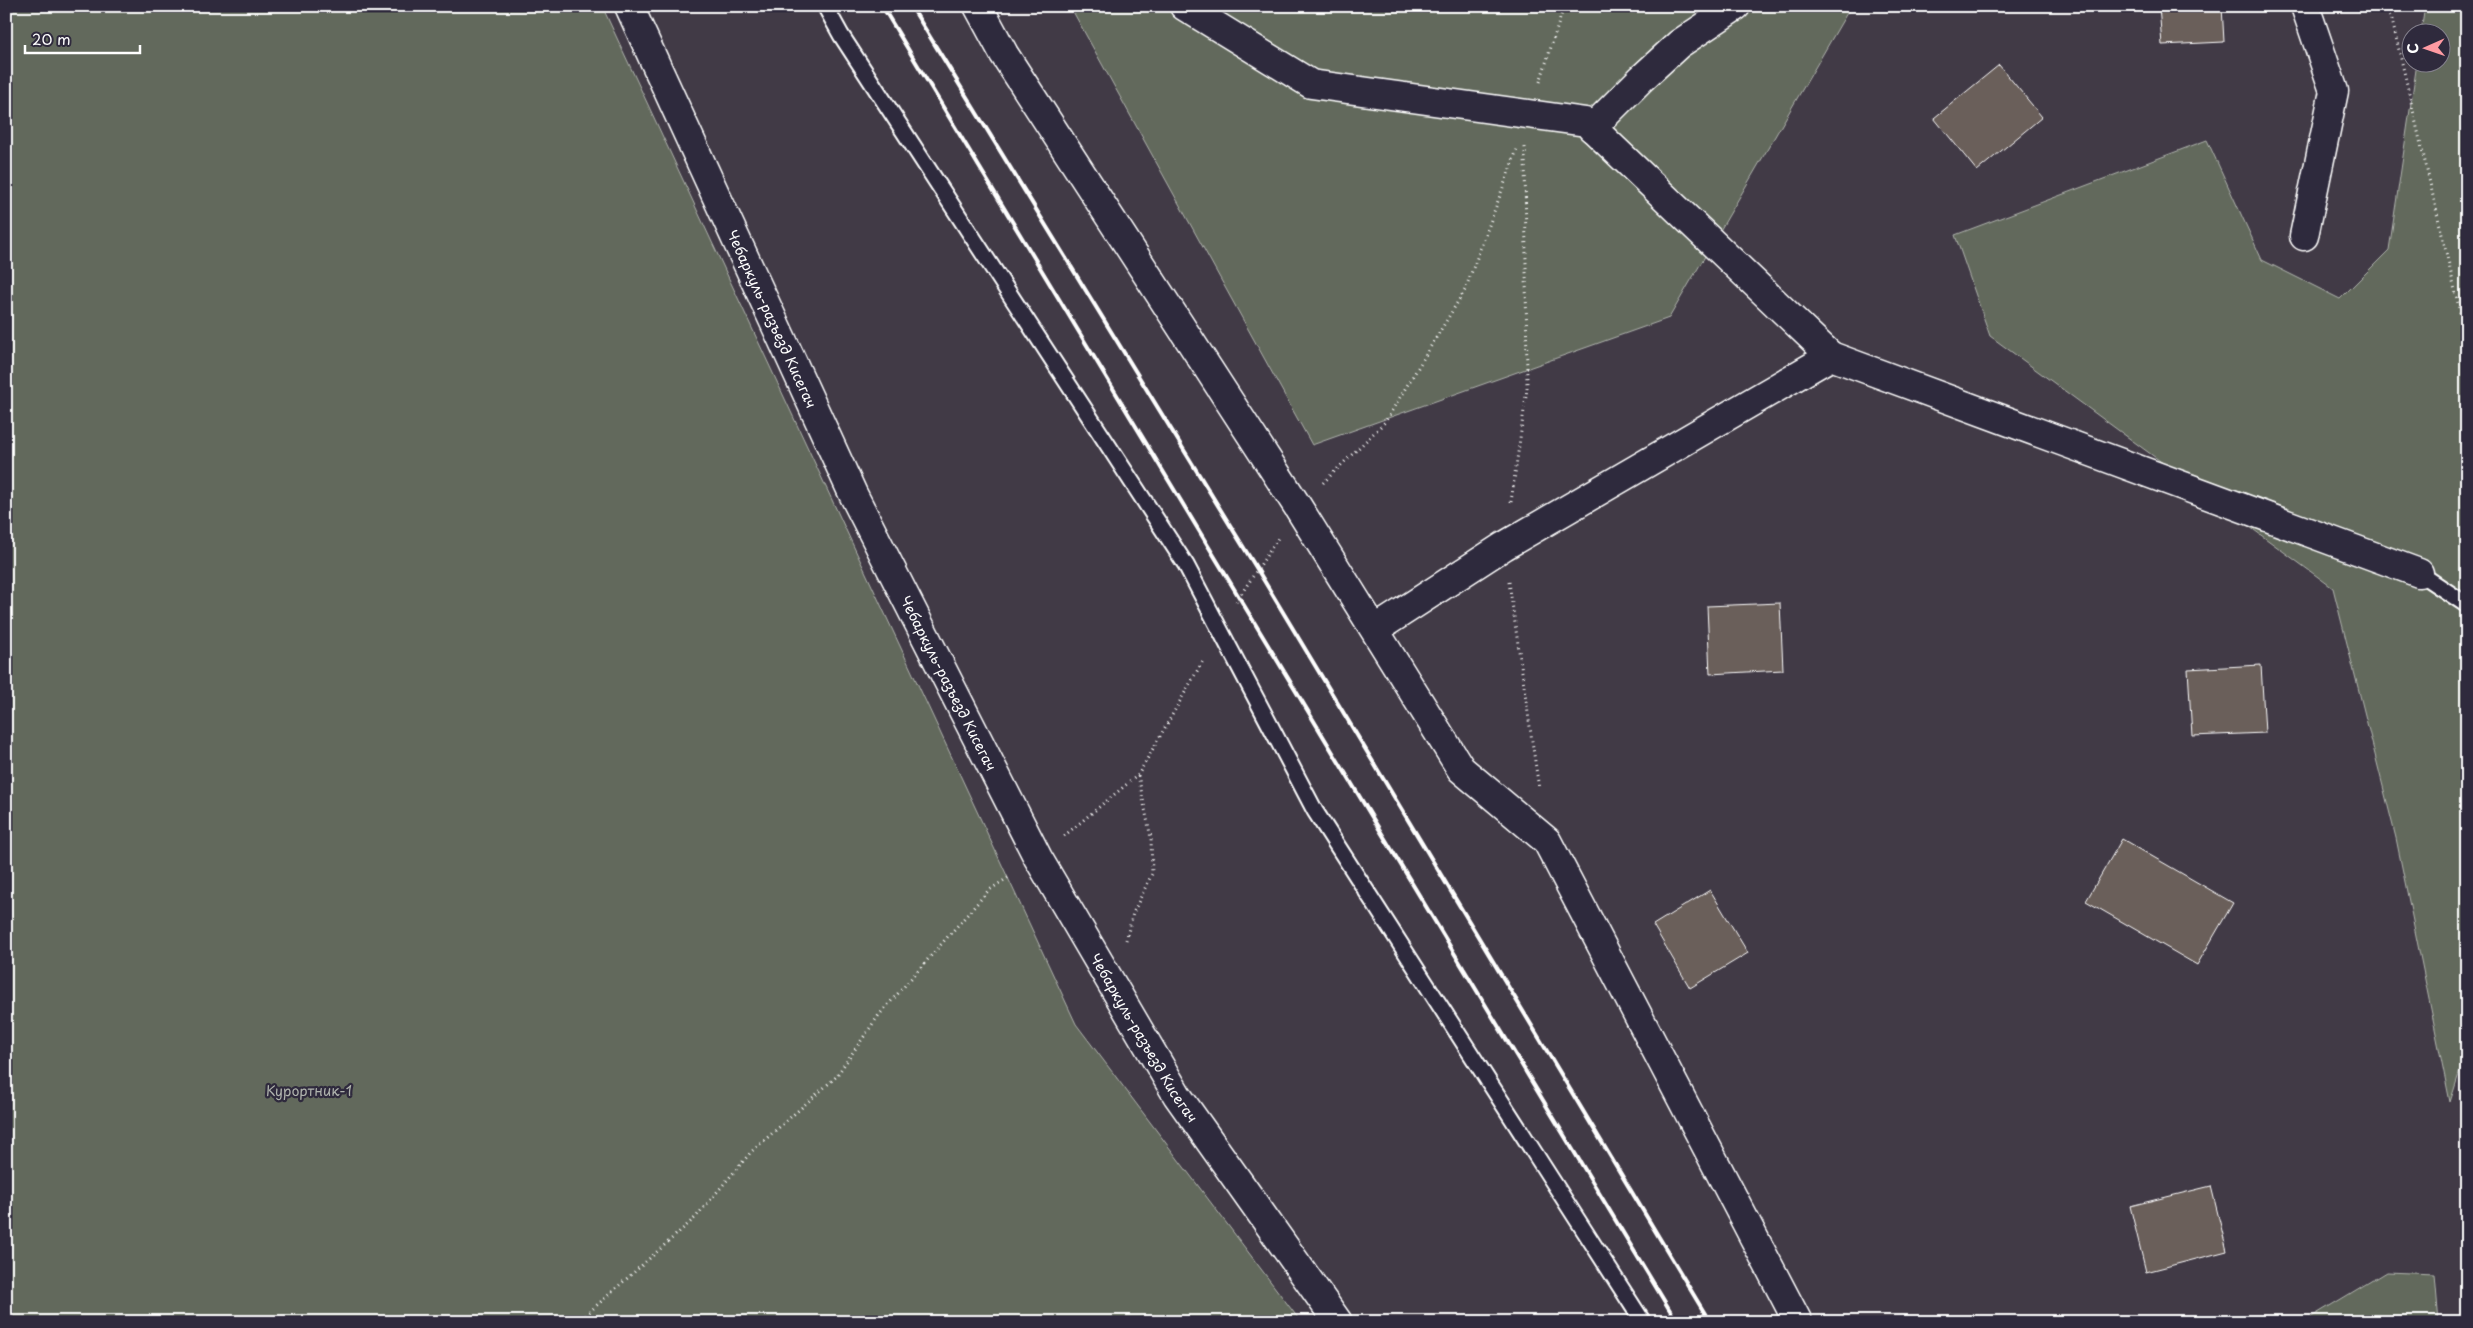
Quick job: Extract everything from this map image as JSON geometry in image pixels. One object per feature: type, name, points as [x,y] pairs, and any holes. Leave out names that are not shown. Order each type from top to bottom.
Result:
[{"type":"street","name":"Чебаркуль-разъезд Кисегач","points":[[629,6],[853,494],[1038,858],[1177,1095],[1338,1322]]},
{"type":"street","points":[[978,6],[1004,54],[1298,507],[1462,769],[1547,842],[1798,1322]]},
{"type":"street","points":[[1184,6],[1311,84],[1586,122],[1831,356],[2419,572]]},
{"type":"street","points":[[1592,128],[1679,44],[1736,6]]},
{"type":"street","points":[[2304,236],[2334,91],[2305,6]]},
{"type":"street","points":[[1376,629],[1504,546],[1831,356]]},
{"type":"lane","points":[[825,6],[841,35],[1186,565],[1315,811],[1643,1322]]},
{"type":"lane","points":[[2419,572],[2467,604]]},
{"type":"path","points":[[1539,84],[1564,6]]},
{"type":"path","points":[[2385,6],[2392,20],[2467,342]]},
{"type":"path","points":[[578,1322],[696,1218],[751,1152],[835,1078],[879,1015],[988,891],[1038,858],[1138,775],[1220,630],[1298,507],[1385,422],[1464,290],[1523,139],[1527,389],[1504,546],[1547,842]]},
{"type":"path","points":[[1115,989],[1133,913],[1152,874],[1151,838],[1138,775]]},
{"type":"path","points":[[2467,1176],[2464,1234],[2467,1246]]},
{"type":"green space","name":"Курортник-1","points":[[6,6],[602,6],[1076,1024],[1301,1322],[6,1322]]},
{"type":"green space","points":[[1070,6],[1851,6],[1669,318],[1312,445]]},
{"type":"green space","points":[[2425,6],[2467,6],[2467,1049],[2450,1102],[2396,838],[2333,588],[1990,336],[1955,235],[2207,140],[2262,260],[2340,299],[2389,250],[2416,72],[2450,72],[2450,22],[2423,22]]},
{"type":"green space","points":[[2386,1272],[2435,1274],[2439,1322],[2303,1322]]},
{"type":"building","points":[[2159,6],[2222,6],[2224,42],[2162,45]]},
{"type":"building","points":[[1999,65],[2042,117],[1977,171],[1934,118]]},
{"type":"building","points":[[1780,603],[1783,670],[1710,674],[1707,606]]},
{"type":"building","points":[[2261,665],[2265,733],[2192,736],[2188,669]]},
{"type":"building","points":[[2122,839],[2233,903],[2197,965],[2086,901]]},
{"type":"building","points":[[1710,890],[1748,953],[1690,988],[1653,925]]},
{"type":"building","points":[[2211,1186],[2227,1251],[2146,1272],[2130,1206]]},
{"type":"railway","points":[[882,6],[1677,1322]]},
{"type":"railway","points":[[911,6],[1257,569],[1710,1322]]}]
